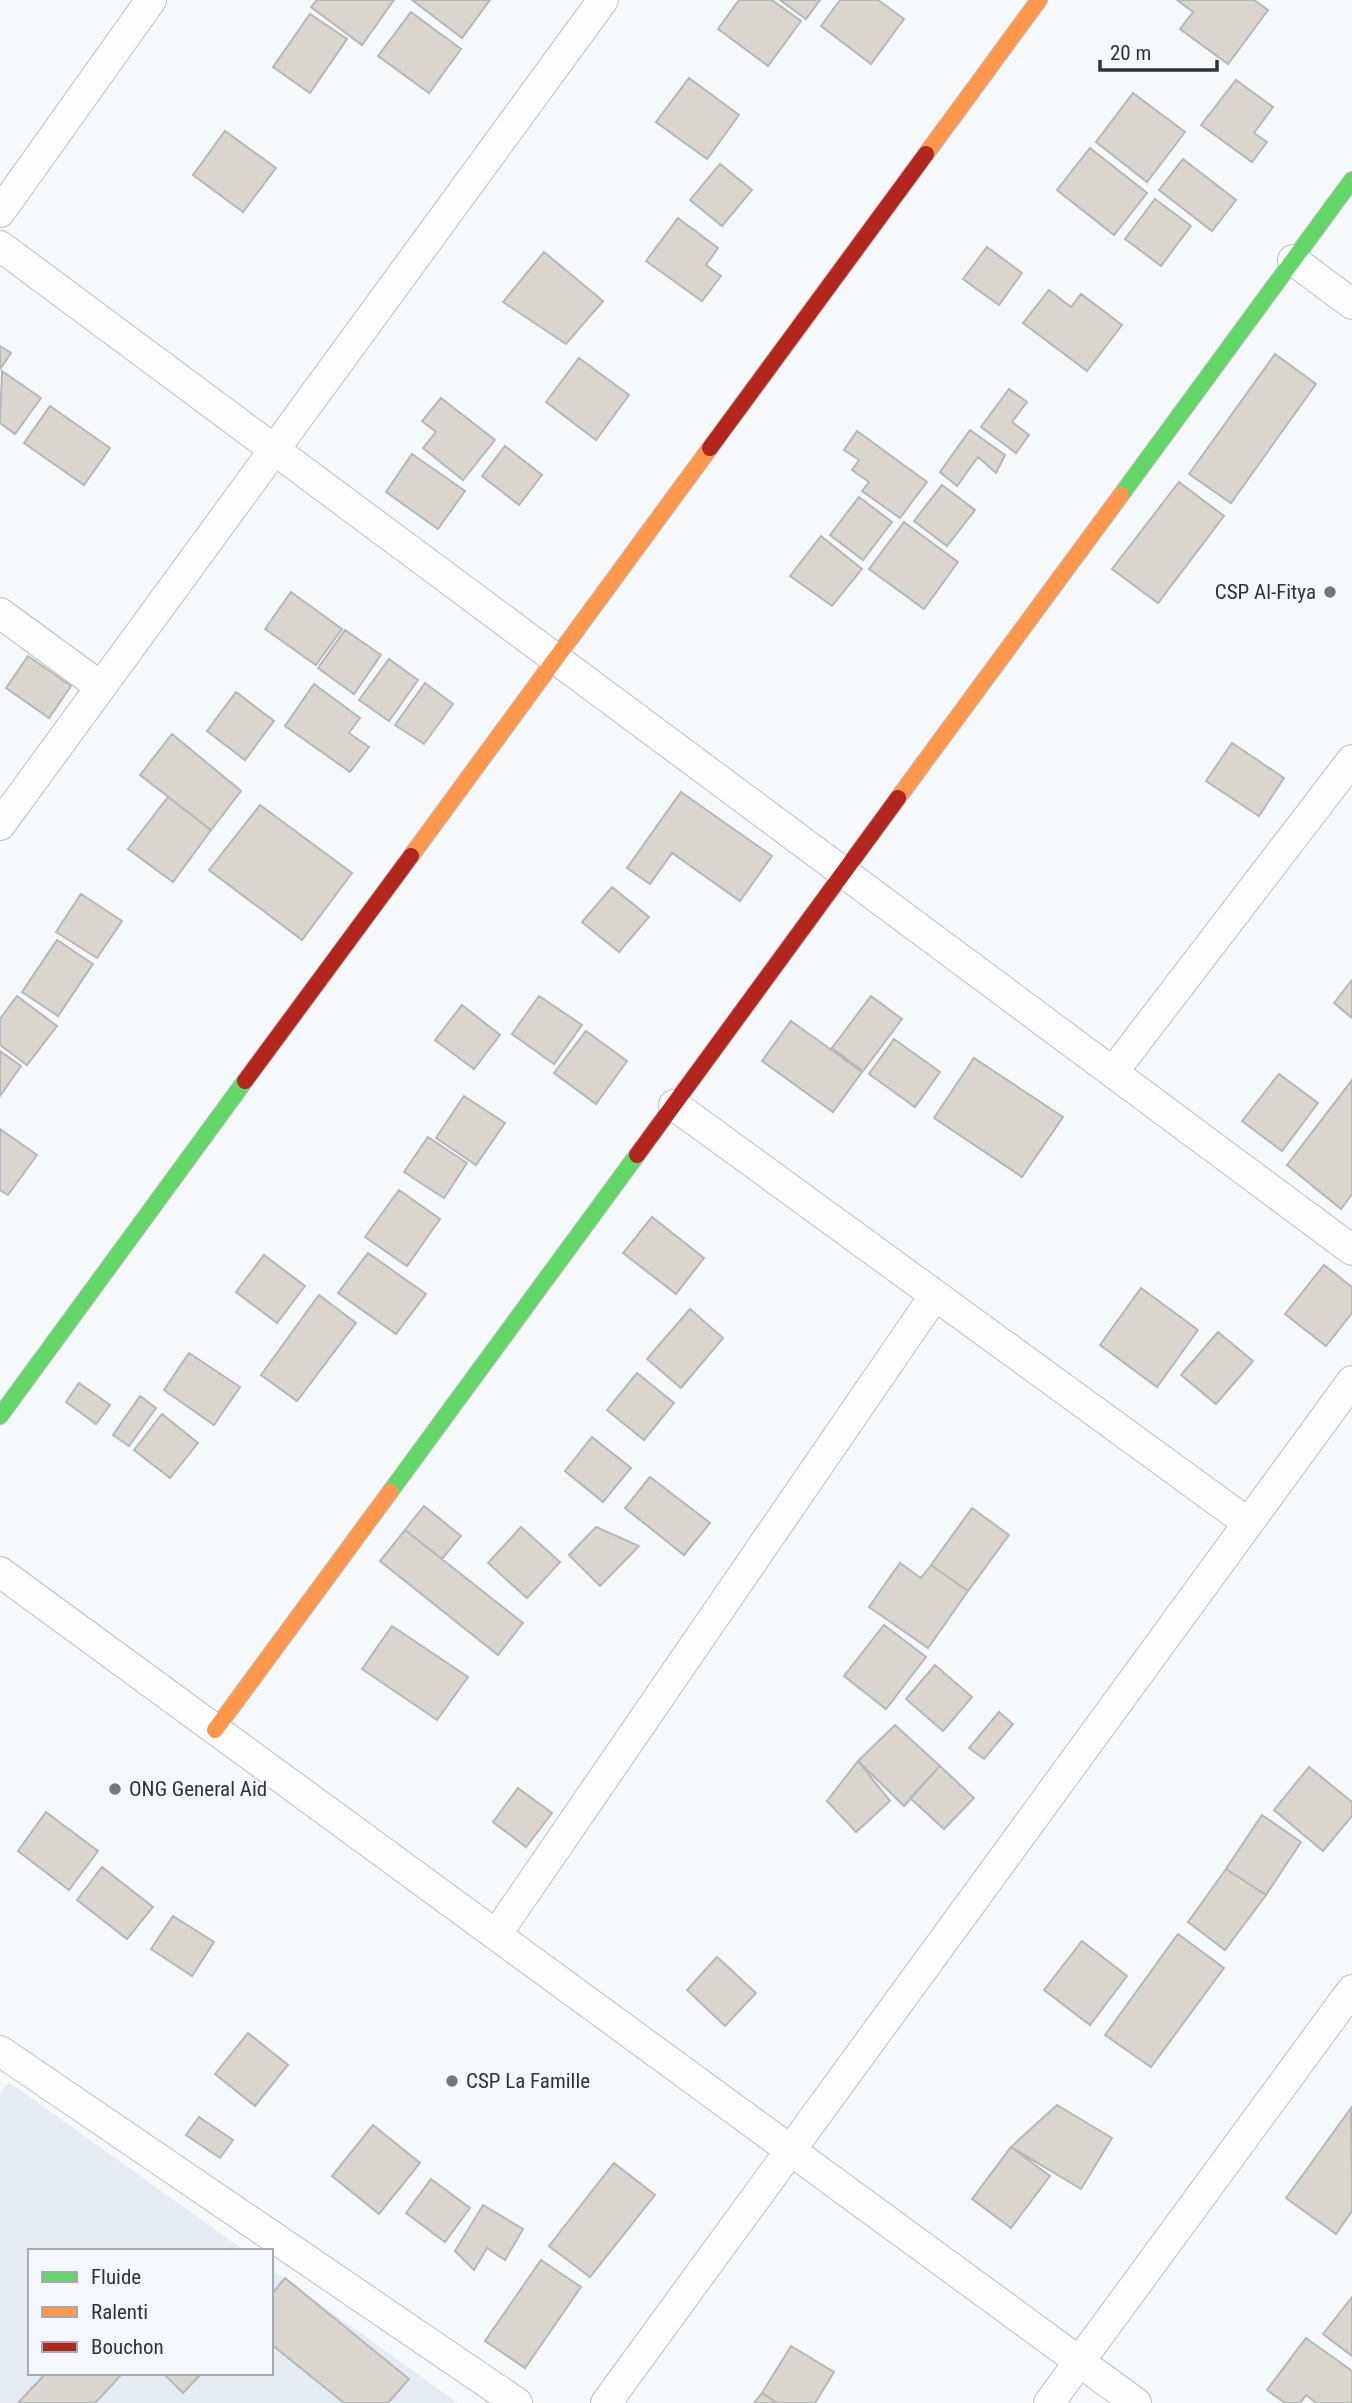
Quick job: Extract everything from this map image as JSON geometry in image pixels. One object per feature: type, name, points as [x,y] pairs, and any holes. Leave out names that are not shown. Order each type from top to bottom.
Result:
[{"type":"street","points":[[0,212],[150,0]]},
{"type":"street","points":[[0,825],[603,0]]},
{"type":"street","points":[[0,1416],[1039,0]]},
{"type":"street","points":[[215,1730],[1352,180]]},
{"type":"street","points":[[0,246],[1352,1250]]},
{"type":"street","points":[[1293,260],[1352,304]]},
{"type":"street","points":[[0,613],[101,687]]},
{"type":"street","points":[[1113,1072],[1352,761]]},
{"type":"street","points":[[674,1105],[1248,1523]]},
{"type":"street","points":[[496,1935],[935,1295]]},
{"type":"street","points":[[606,2403],[1352,1381]]},
{"type":"street","points":[[0,1572],[1136,2403]]},
{"type":"street","points":[[1049,2403],[1352,1990]]},
{"type":"street","points":[[0,2051],[517,2403]]},
{"type":"shaded area","points":[[9,2082],[242,2249],[28,2249],[28,2375],[273,2375],[273,2270],[458,2403],[0,2403],[0,2094]]},
{"type":"building","points":[[317,0],[394,0],[362,45],[311,7]]},
{"type":"building","points":[[412,0],[490,0],[462,38]]},
{"type":"building","points":[[739,0],[772,0],[801,21],[768,66],[718,29]]},
{"type":"building","points":[[780,0],[820,0],[806,19]]},
{"type":"building","points":[[840,0],[878,0],[904,19],[871,64],[821,26]]},
{"type":"building","points":[[1177,0],[1254,0],[1268,10],[1228,64],[1180,29],[1193,12]]},
{"type":"building","points":[[411,12],[461,49],[429,93],[378,56]]},
{"type":"building","points":[[310,14],[347,39],[310,93],[273,67]]},
{"type":"building","points":[[689,78],[739,115],[707,159],[656,122]]},
{"type":"building","points":[[1236,80],[1273,107],[1254,133],[1267,142],[1252,162],[1201,125]]},
{"type":"building","points":[[1133,93],[1185,132],[1147,182],[1096,142]]},
{"type":"building","points":[[225,131],[276,168],[243,212],[193,175]]},
{"type":"building","points":[[1090,148],[1147,193],[1114,235],[1057,190]]},
{"type":"building","points":[[1183,159],[1236,200],[1212,231],[1159,190]]},
{"type":"building","points":[[720,164],[752,190],[722,226],[690,200]]},
{"type":"building","points":[[1155,199],[1191,226],[1161,266],[1125,239]]},
{"type":"building","points":[[678,218],[718,248],[706,265],[721,276],[702,301],[646,261]]},
{"type":"building","points":[[987,247],[1022,273],[999,305],[963,279]]},
{"type":"building","points":[[544,252],[603,301],[566,344],[503,302]]},
{"type":"building","points":[[1049,290],[1071,307],[1081,294],[1122,325],[1087,371],[1023,323]]},
{"type":"building","points":[[0,346],[11,353],[0,369]]},
{"type":"building","points":[[1275,354],[1316,384],[1231,503],[1189,474]]},
{"type":"building","points":[[579,358],[629,395],[596,440],[546,402]]},
{"type":"building","points":[[2,371],[41,398],[15,434],[0,423]]},
{"type":"building","points":[[1009,389],[1027,402],[1012,422],[1029,435],[1016,453],[981,427]]},
{"type":"building","points":[[441,398],[495,440],[463,480],[423,448],[436,432],[422,421]]},
{"type":"building","points":[[50,406],[110,448],[84,485],[24,443]]},
{"type":"building","points":[[970,430],[1005,455],[996,473],[978,457],[957,486],[940,472]]},
{"type":"building","points":[[857,431],[927,482],[900,518],[862,491],[869,482],[852,470],[859,460],[844,450]]},
{"type":"building","points":[[505,446],[542,475],[519,505],[482,476]]},
{"type":"building","points":[[412,454],[465,491],[438,529],[386,492]]},
{"type":"building","points":[[1179,482],[1224,516],[1158,603],[1112,569]]},
{"type":"building","points":[[942,485],[975,510],[947,546],[914,521]]},
{"type":"building","points":[[859,497],[892,522],[863,560],[830,535]]},
{"type":"building","points":[[904,522],[958,562],[924,609],[869,569]]},
{"type":"building","points":[[821,536],[862,569],[832,606],[790,576]]},
{"type":"building","points":[[291,592],[342,629],[316,665],[265,629]]},
{"type":"building","points":[[345,630],[381,655],[354,694],[318,668]]},
{"type":"building","points":[[28,656],[71,686],[49,718],[6,688]]},
{"type":"building","points":[[389,659],[418,680],[389,721],[359,700]]},
{"type":"building","points":[[425,683],[453,704],[424,744],[395,725]]},
{"type":"building","points":[[314,684],[360,718],[349,733],[369,747],[350,772],[285,726]]},
{"type":"building","points":[[236,692],[274,721],[245,760],[207,731]]},
{"type":"building","points":[[172,734],[241,791],[211,830],[140,775]]},
{"type":"building","points":[[1232,743],[1284,778],[1259,816],[1206,781]]},
{"type":"building","points":[[681,792],[772,856],[740,901],[672,853],[650,884],[627,868]]},
{"type":"building","points":[[168,797],[211,830],[173,882],[128,849]]},
{"type":"building","points":[[260,805],[352,873],[302,940],[209,870]]},
{"type":"building","points":[[612,887],[649,917],[619,952],[582,922]]},
{"type":"building","points":[[81,894],[122,921],[97,958],[56,932]]},
{"type":"building","points":[[57,940],[93,964],[58,1016],[22,992]]},
{"type":"building","points":[[1352,980],[1352,1018],[1334,1003]]},
{"type":"building","points":[[17,996],[57,1026],[27,1065],[0,1045],[0,1019]]},
{"type":"building","points":[[539,996],[582,1025],[554,1064],[512,1034]]},
{"type":"building","points":[[871,996],[902,1019],[863,1071],[832,1048]]},
{"type":"building","points":[[462,1005],[500,1035],[474,1069],[435,1040]]},
{"type":"building","points":[[791,1021],[862,1072],[833,1112],[762,1061]]},
{"type":"building","points":[[586,1031],[627,1061],[596,1104],[554,1073]]},
{"type":"building","points":[[894,1039],[940,1072],[915,1107],[869,1074]]},
{"type":"building","points":[[0,1051],[21,1066],[0,1096]]},
{"type":"building","points":[[974,1058],[1063,1117],[1022,1177],[934,1118]]},
{"type":"building","points":[[1279,1074],[1318,1103],[1282,1151],[1242,1121]]},
{"type":"building","points":[[1352,1080],[1352,1194],[1341,1209],[1287,1165]]},
{"type":"building","points":[[464,1096],[505,1123],[476,1165],[436,1138]]},
{"type":"building","points":[[0,1129],[37,1155],[8,1195],[0,1190]]},
{"type":"building","points":[[428,1137],[467,1163],[444,1198],[404,1172]]},
{"type":"building","points":[[399,1190],[440,1219],[407,1266],[365,1237]]},
{"type":"building","points":[[652,1217],[704,1258],[676,1294],[623,1253]]},
{"type":"building","points":[[368,1253],[426,1294],[396,1334],[338,1293]]},
{"type":"building","points":[[264,1255],[305,1286],[277,1323],[236,1292]]},
{"type":"building","points":[[1324,1265],[1352,1287],[1352,1313],[1326,1346],[1285,1314]]},
{"type":"building","points":[[1141,1288],[1198,1330],[1157,1387],[1100,1345]]},
{"type":"building","points":[[319,1295],[356,1323],[297,1401],[261,1375]]},
{"type":"building","points":[[690,1309],[723,1338],[681,1388],[647,1359]]},
{"type":"building","points":[[1218,1332],[1253,1361],[1216,1404],[1181,1375]]},
{"type":"building","points":[[189,1353],[240,1387],[214,1425],[164,1390]]},
{"type":"building","points":[[637,1373],[674,1403],[644,1440],[607,1410]]},
{"type":"building","points":[[79,1383],[110,1405],[96,1424],[66,1402]]},
{"type":"building","points":[[140,1396],[156,1408],[129,1446],[113,1435]]},
{"type":"building","points":[[162,1414],[198,1443],[170,1478],[134,1450]]},
{"type":"building","points":[[592,1437],[631,1468],[603,1502],[565,1471]]},
{"type":"building","points":[[650,1477],[710,1523],[684,1555],[625,1508]]},
{"type":"building","points":[[424,1506],[461,1536],[442,1559],[405,1530]]},
{"type":"building","points":[[972,1508],[1009,1535],[968,1591],[931,1565]]},
{"type":"building","points":[[521,1527],[560,1562],[527,1598],[488,1563]]},
{"type":"building","points":[[596,1527],[639,1546],[600,1586],[569,1555]]},
{"type":"building","points":[[405,1530],[523,1623],[498,1655],[380,1561]]},
{"type":"building","points":[[900,1563],[921,1578],[931,1565],[968,1591],[928,1648],[869,1607]]},
{"type":"building","points":[[884,1625],[926,1657],[886,1709],[844,1676]]},
{"type":"building","points":[[392,1626],[468,1677],[437,1720],[362,1669]]},
{"type":"building","points":[[935,1665],[972,1697],[943,1731],[906,1699]]},
{"type":"building","points":[[999,1712],[1013,1724],[984,1759],[969,1748]]},
{"type":"building","points":[[895,1725],[940,1766],[904,1806],[858,1761]]},
{"type":"building","points":[[858,1761],[890,1801],[856,1832],[827,1801]]},
{"type":"building","points":[[940,1766],[974,1798],[944,1829],[910,1798]]},
{"type":"building","points":[[1309,1767],[1352,1802],[1352,1816],[1323,1851],[1274,1810]]},
{"type":"building","points":[[518,1788],[552,1813],[526,1847],[493,1822]]},
{"type":"building","points":[[46,1812],[98,1851],[69,1890],[18,1851]]},
{"type":"building","points":[[1262,1815],[1301,1842],[1266,1895],[1226,1869]]},
{"type":"building","points":[[102,1867],[153,1907],[127,1939],[77,1900]]},
{"type":"building","points":[[1226,1869],[1266,1895],[1225,1950],[1188,1922]]},
{"type":"building","points":[[173,1916],[214,1942],[192,1976],[151,1949]]},
{"type":"building","points":[[1178,1934],[1224,1968],[1151,2067],[1105,2035]]},
{"type":"building","points":[[1082,1941],[1127,1976],[1090,2025],[1044,1990]]},
{"type":"building","points":[[717,1957],[756,1993],[725,2026],[687,1990]]},
{"type":"building","points":[[248,2033],[288,2065],[255,2106],[215,2074]]},
{"type":"building","points":[[1057,2105],[1112,2138],[1081,2189],[1011,2147]]},
{"type":"building","points":[[1351,2108],[1352,2211],[1336,2234],[1286,2198]]},
{"type":"building","points":[[199,2117],[233,2140],[220,2158],[186,2135]]},
{"type":"building","points":[[373,2125],[420,2163],[379,2214],[332,2176]]},
{"type":"building","points":[[1011,2147],[1050,2176],[1011,2228],[972,2199]]},
{"type":"building","points":[[614,2163],[655,2195],[590,2277],[549,2246]]},
{"type":"building","points":[[431,2179],[470,2208],[445,2242],[406,2213]]},
{"type":"building","points":[[483,2205],[523,2229],[505,2260],[487,2248],[474,2270],[455,2251]]},
{"type":"building","points":[[541,2260],[581,2287],[525,2368],[485,2341]]},
{"type":"building","points":[[285,2278],[409,2379],[388,2403],[344,2403],[273,2346],[273,2293]]},
{"type":"building","points":[[1352,2297],[1352,2356],[1323,2334]]},
{"type":"building","points":[[1306,2338],[1352,2371],[1352,2403],[1316,2403],[1306,2395],[1300,2403],[1285,2403],[1267,2390]]},
{"type":"building","points":[[791,2346],[834,2372],[815,2403],[777,2403],[762,2393]]},
{"type":"building","points":[[44,2375],[121,2375],[95,2403],[18,2403]]},
{"type":"building","points":[[165,2375],[200,2375],[183,2393]]},
{"type":"building","points":[[762,2393],[777,2403],[754,2403]]},
{"type":"traffic: fast","points":[[1121,495],[1352,180]]},
{"type":"traffic: fast","points":[[0,1416],[245,1081]]},
{"type":"traffic: fast","points":[[390,1492],[637,1155]]},
{"type":"traffic: slow","points":[[926,154],[1039,0]]},
{"type":"traffic: slow","points":[[411,856],[710,448]]},
{"type":"traffic: slow","points":[[898,798],[1121,495]]},
{"type":"traffic: slow","points":[[215,1730],[390,1492]]},
{"type":"traffic: jam","points":[[710,448],[926,154]]},
{"type":"traffic: jam","points":[[637,1155],[898,798]]},
{"type":"traffic: jam","points":[[245,1081],[411,856]]},
{"type":"place","name":"CSP Al-Fitya","points":[[1330,592]]},
{"type":"place","name":"ONG General Aid","points":[[115,1789]]},
{"type":"place","name":"CSP La Famille","points":[[452,2081]]}]
